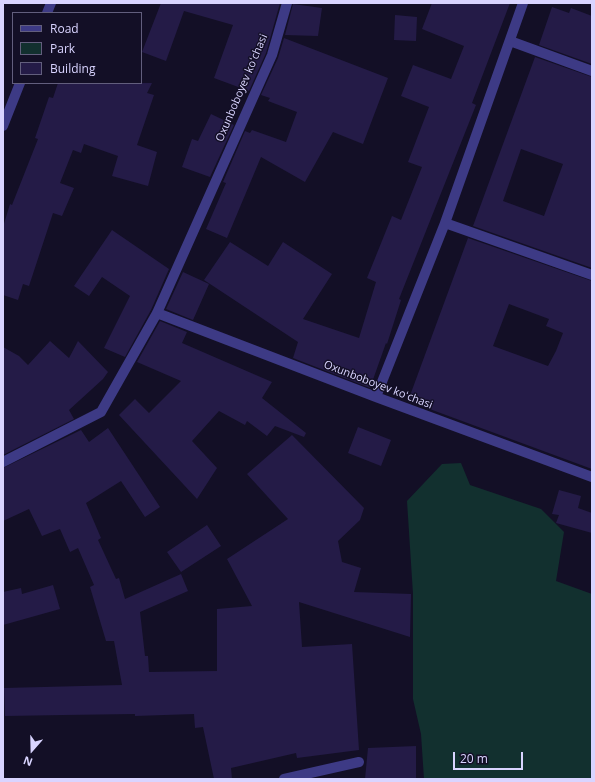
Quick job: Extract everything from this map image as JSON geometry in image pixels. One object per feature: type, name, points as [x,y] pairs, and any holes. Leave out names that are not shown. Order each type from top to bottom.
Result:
[{"type":"street","name":"Oxunboboyev koʻchasi","points":[[3,462],[101,412],[157,313],[272,55],[287,3]]},
{"type":"street","points":[[376,397],[445,223],[523,3]]},
{"type":"street","points":[[510,41],[592,71]]},
{"type":"street","points":[[3,126],[20,84]]},
{"type":"street","points":[[445,223],[592,275]]},
{"type":"street","name":"Oxunboboyev koʻchasi","points":[[157,313],[376,397],[592,476]]},
{"type":"street","points":[[284,779],[359,762]]},
{"type":"green space","points":[[461,463],[470,485],[541,509],[564,532],[556,581],[592,594],[592,779],[424,779],[421,734],[413,699],[413,594],[407,501],[442,464]]},
{"type":"building","points":[[161,3],[280,3],[266,53],[249,91],[214,78],[233,25],[184,11],[166,61],[142,52]]},
{"type":"building","points":[[432,3],[510,3],[472,103],[476,105],[399,299],[401,300],[387,344],[386,343],[370,388],[293,358],[298,342],[204,280],[230,242],[268,266],[283,242],[332,274],[303,319],[359,338],[376,282],[367,278],[392,216],[401,220],[422,167],[408,162],[429,107],[401,96],[413,65],[451,79],[464,46],[422,29]]},
{"type":"building","points":[[293,4],[322,8],[318,36],[285,35]]},
{"type":"building","points":[[552,7],[569,13],[571,8],[592,16],[592,64],[539,45]]},
{"type":"building","points":[[395,15],[417,17],[416,41],[394,40]]},
{"type":"building","points":[[284,38],[388,78],[363,144],[333,132],[305,182],[261,157],[227,238],[206,229],[226,183],[223,182],[245,131],[250,133],[252,130],[286,142],[297,112],[268,101],[270,98],[261,95],[278,58]]},
{"type":"building","points":[[535,57],[592,77],[592,268],[473,226]],"holes":[[[521,149],[563,164],[544,216],[503,201]]]},
{"type":"building","points":[[152,83],[147,93],[154,95],[137,145],[157,152],[148,186],[112,176],[118,156],[84,144],[81,153],[73,150],[60,183],[74,188],[62,216],[53,213],[29,286],[23,284],[18,300],[3,295],[3,227],[10,204],[12,205],[38,139],[35,138],[49,97],[53,98],[58,84]]},
{"type":"building","points":[[211,114],[234,125],[210,177],[182,167],[192,139],[198,141]]},
{"type":"building","points":[[112,230],[169,269],[151,310],[125,357],[104,348],[130,296],[102,277],[89,296],[74,286]]},
{"type":"building","points":[[468,238],[592,281],[592,469],[408,401]],"holes":[[[509,304],[549,319],[546,326],[563,333],[548,366],[493,346]]]},
{"type":"building","points":[[183,272],[209,284],[193,320],[166,309]]},
{"type":"building","points":[[160,321],[187,332],[182,343],[272,382],[262,398],[306,433],[304,437],[275,426],[267,436],[247,421],[245,425],[219,411],[192,441],[217,468],[197,499],[119,415],[135,399],[149,413],[181,381],[137,362]]},
{"type":"building","points":[[50,341],[69,358],[78,341],[108,372],[103,379],[69,410],[74,419],[3,455],[3,347],[19,356],[28,365]]},
{"type":"building","points":[[358,427],[391,440],[381,466],[348,453]]},
{"type":"building","points":[[108,428],[160,507],[145,517],[121,481],[86,503],[101,538],[98,540],[116,579],[119,578],[125,599],[181,574],[188,591],[140,612],[145,656],[148,656],[149,672],[217,671],[217,609],[252,606],[227,559],[288,519],[247,474],[292,435],[364,508],[360,520],[338,541],[342,562],[361,568],[354,592],[411,594],[410,637],[299,602],[302,647],[352,644],[359,750],[297,758],[296,753],[231,768],[232,779],[214,779],[203,727],[195,728],[194,714],[135,716],[135,714],[5,716],[4,688],[122,685],[114,641],[106,641],[90,587],[94,585],[78,548],[70,552],[60,529],[42,536],[29,509],[3,521],[3,468],[81,430],[89,442]]},
{"type":"building","points":[[559,490],[581,496],[578,508],[592,513],[592,533],[556,523],[559,515],[552,514]]},
{"type":"building","points":[[207,525],[221,546],[181,572],[167,552]]},
{"type":"building","points":[[53,585],[60,609],[3,625],[3,592],[21,588],[22,594]]},
{"type":"building","points":[[416,746],[416,779],[365,779],[368,748]]}]
